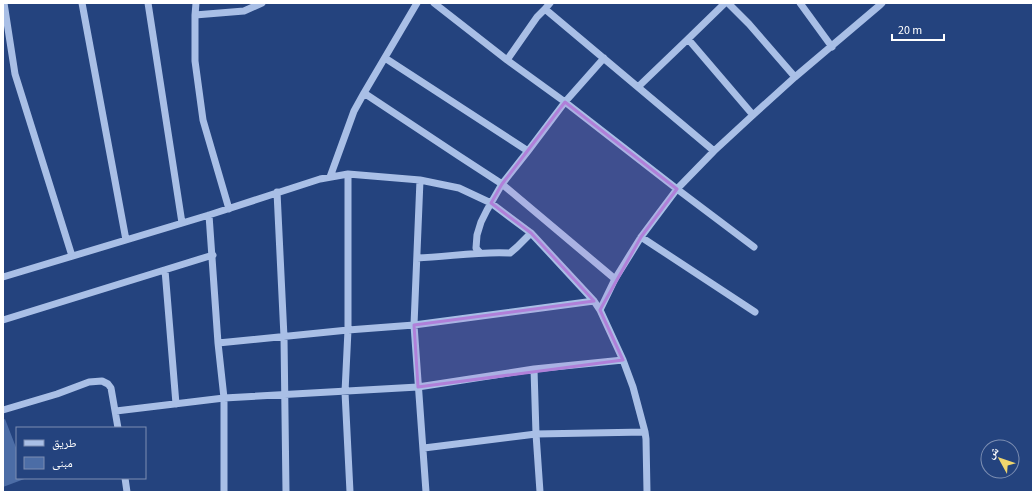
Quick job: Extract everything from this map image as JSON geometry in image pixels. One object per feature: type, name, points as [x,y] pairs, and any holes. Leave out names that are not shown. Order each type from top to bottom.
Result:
[{"type":"street","points":[[4,3],[15,74],[72,256]]},
{"type":"street","points":[[82,3],[126,240]]},
{"type":"street","points":[[148,3],[182,223]]},
{"type":"street","points":[[196,3],[194,14],[196,61],[203,120],[229,209]]},
{"type":"street","points":[[194,14],[244,11],[262,3]]},
{"type":"street","points":[[330,177],[354,111],[417,3]]},
{"type":"street","points":[[434,3],[754,247]]},
{"type":"street","points":[[507,60],[537,17],[550,3]]},
{"type":"street","points":[[638,87],[727,3],[749,24],[795,77]]},
{"type":"street","points":[[800,3],[832,47]]},
{"type":"street","points":[[600,310],[615,279],[641,238],[677,189],[714,151],[753,115],[882,3]]},
{"type":"street","points":[[544,9],[714,151]]},
{"type":"street","points":[[688,39],[753,115]]},
{"type":"street","points":[[385,58],[528,151]]},
{"type":"street","points":[[480,253],[476,248],[477,235],[481,222],[502,184],[565,102],[604,58]]},
{"type":"street","points":[[364,93],[502,184],[615,279]]},
{"type":"street","points":[[3,277],[210,215],[277,192],[330,177],[348,174],[420,180],[459,188],[492,202],[531,233],[594,301],[600,310],[634,387],[645,432],[647,492]]},
{"type":"street","points":[[348,174],[348,330],[345,392],[350,492]]},
{"type":"street","points":[[420,180],[414,325],[426,492]]},
{"type":"street","points":[[277,192],[284,336],[286,492]]},
{"type":"street","points":[[210,215],[218,343],[224,398],[224,492]]},
{"type":"street","points":[[416,258],[433,258],[493,252],[510,253],[531,233]]},
{"type":"street","points":[[641,238],[755,312]]},
{"type":"street","points":[[3,320],[213,255]]},
{"type":"street","points":[[165,270],[176,404]]},
{"type":"street","points":[[218,343],[414,325],[594,301]]},
{"type":"street","points":[[116,411],[224,398],[284,396],[418,387],[534,369],[623,360]]},
{"type":"street","points":[[534,369],[540,492]]},
{"type":"street","points":[[3,410],[57,394],[88,382],[102,381],[108,384],[111,388],[118,427]]},
{"type":"street","points":[[424,448],[536,434],[645,432]]},
{"type":"street","points":[[125,479],[127,492]]},
{"type":"highlighted area","points":[[565,102],[677,189],[641,237],[600,310],[623,360],[418,387],[414,325],[594,301],[531,233],[491,203],[502,184]]},
{"type":"building","points":[[5,419],[16,447],[16,479],[24,479],[3,487],[3,420]]}]
